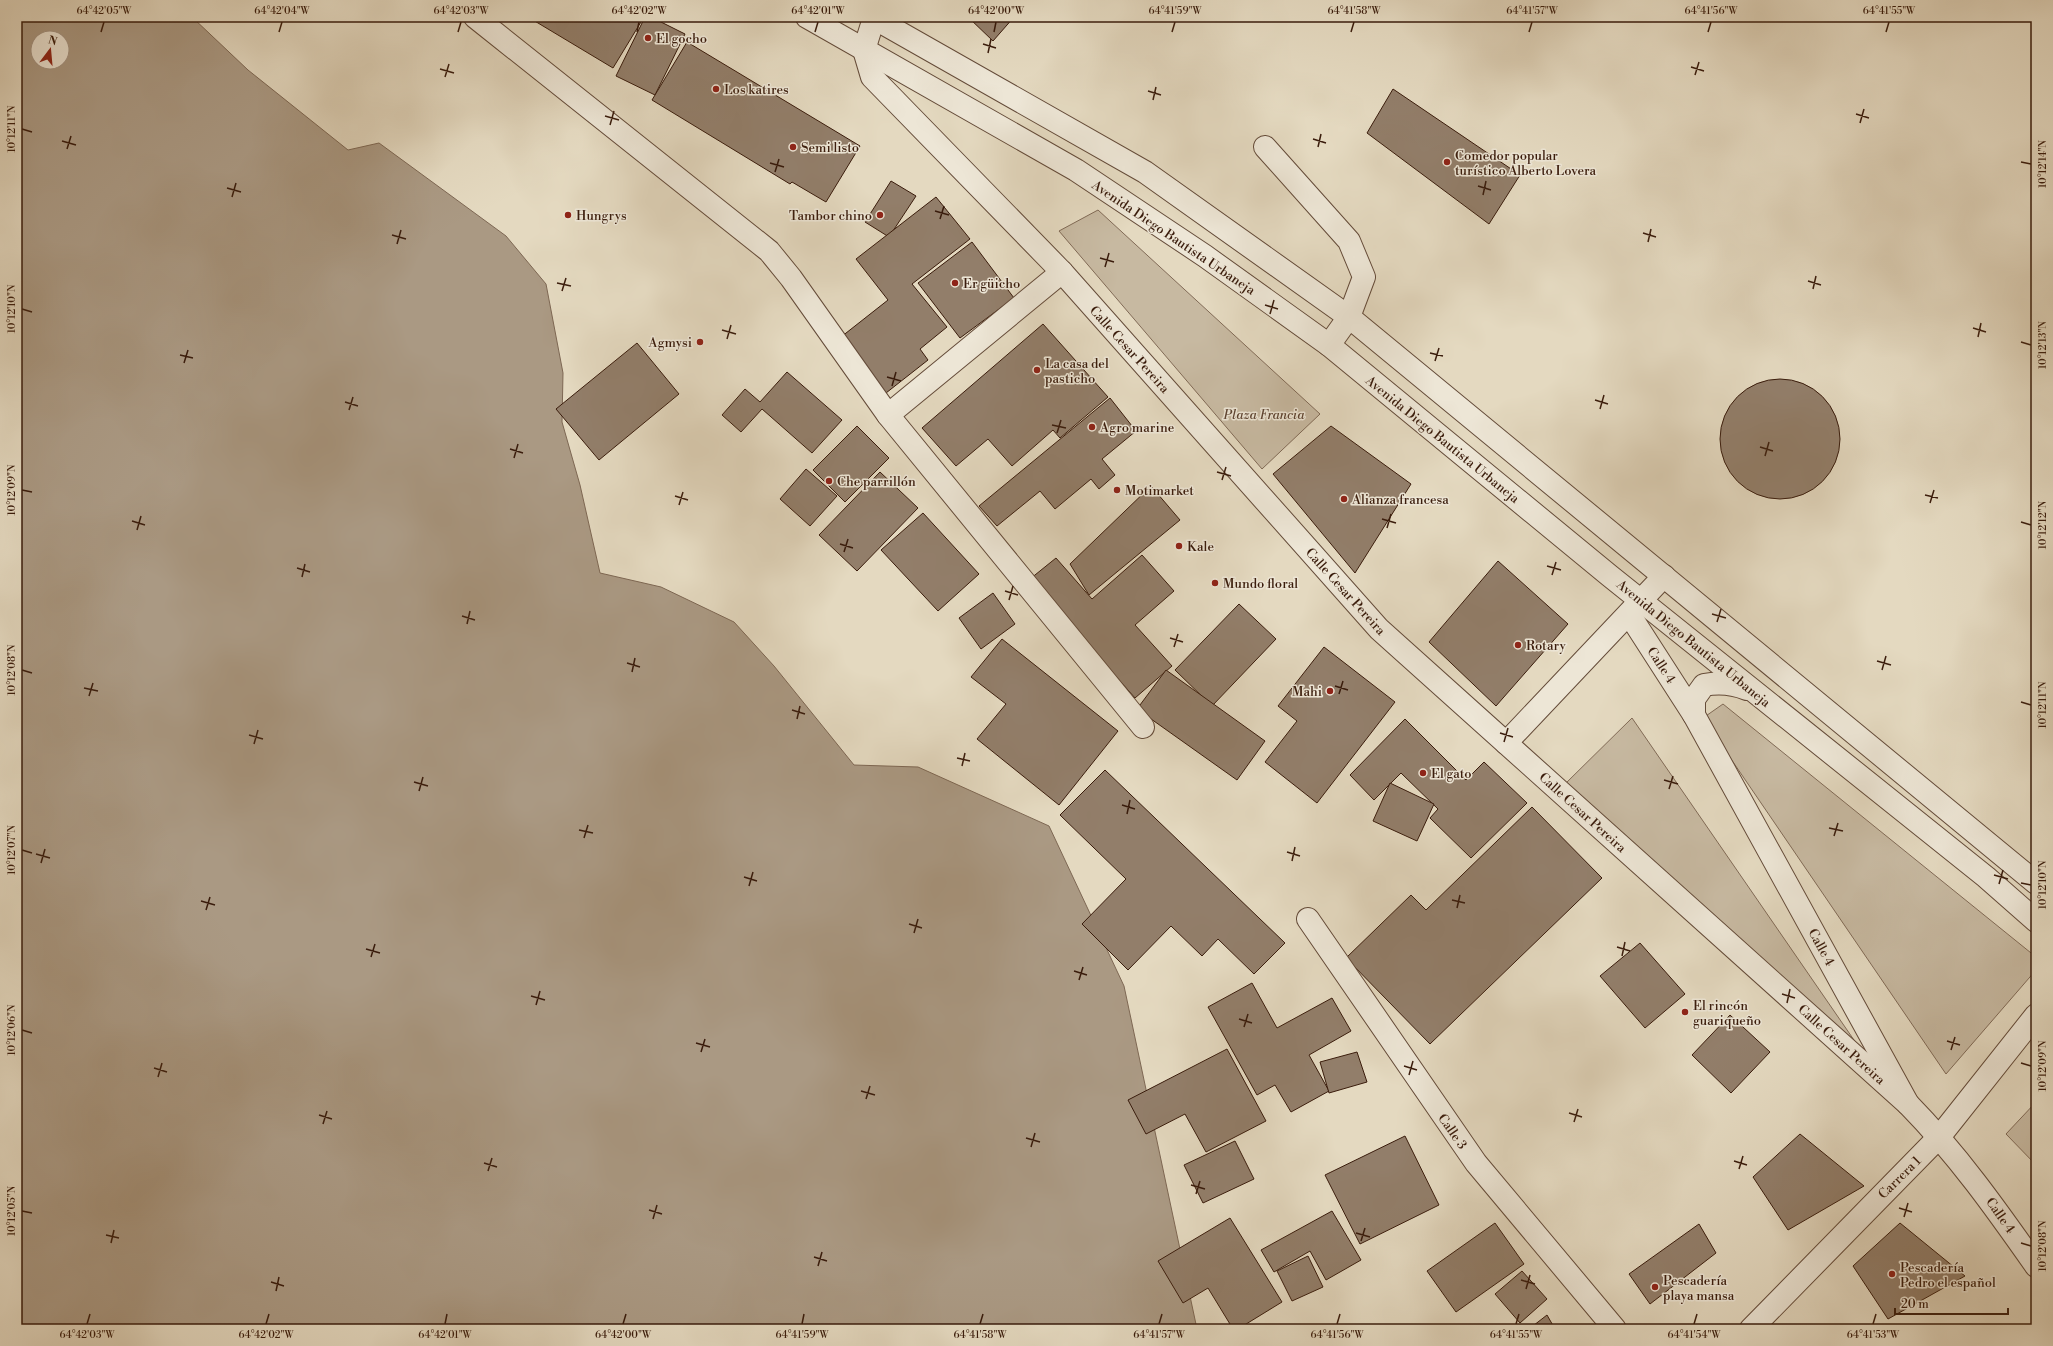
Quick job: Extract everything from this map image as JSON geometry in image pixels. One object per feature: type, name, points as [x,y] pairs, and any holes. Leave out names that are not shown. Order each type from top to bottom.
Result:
[{"type":"street","points":[[475,17],[769,251],[791,278],[888,415],[1143,727]]},
{"type":"street","name":"Avenida Diego Bautista Urbaneja","points":[[807,17],[1076,170],[1205,256],[1329,345],[1635,607],[1755,692],[1986,877],[2036,921]]},
{"type":"street","points":[[864,50],[873,18],[1145,172],[1349,317],[2036,883]]},
{"type":"street","name":"Calle Cesar Pereira","points":[[864,50],[872,77],[884,92],[1062,272],[1379,630],[1908,1104]]},
{"type":"street","points":[[1265,147],[1349,241],[1364,277],[1349,317],[1329,345]]},
{"type":"street","points":[[888,415],[1062,272]]},
{"type":"street","points":[[1506,743],[1664,576]]},
{"type":"street","name":"Calle 4","points":[[1635,607],[1908,1104],[1940,1136],[1982,1190],[2036,1266]]},
{"type":"street","points":[[1694,715],[1694,699],[1704,685],[1717,682],[1734,684],[1755,692]]},
{"type":"street","name":"Calle 3","points":[[1308,919],[1476,1163],[1615,1329]]},
{"type":"street","name":"Carrera 1","points":[[1750,1329],[1940,1136],[2036,1015]]},
{"type":"green space","name":"Plaza Francia","points":[[1098,210],[1320,414],[1262,469],[1059,231]]},
{"type":"green space","points":[[1723,704],[2036,957],[2036,970],[1946,1074],[1703,718]]},
{"type":"green space","points":[[1632,718],[1865,1056],[1565,784]]},
{"type":"green space","points":[[2036,1102],[2036,1165],[2006,1134]]},
{"type":"shaded area","points":[[17,17],[192,17],[248,70],[348,150],[379,143],[506,236],[546,284],[563,373],[562,422],[580,485],[600,573],[661,587],[734,622],[774,666],[854,765],[918,767],[1049,826],[1124,986],[1197,1329],[17,1329]]},
{"type":"building","points":[[528,17],[644,17],[613,68]]},
{"type":"building","points":[[645,17],[651,17],[685,34],[655,95],[616,76]]},
{"type":"building","points":[[968,17],[1014,17],[993,41]]},
{"type":"building","points":[[687,42],[860,146],[826,202],[792,182],[790,184],[652,100]]},
{"type":"building","points":[[1393,89],[1520,175],[1489,224],[1367,133]]},
{"type":"building","points":[[891,181],[916,196],[889,237],[865,222]]},
{"type":"building","points":[[936,197],[970,239],[912,284],[947,327],[920,349],[928,360],[886,393],[841,337],[888,300],[856,259]]},
{"type":"building","points":[[972,242],[1014,298],[960,338],[918,283]]},
{"type":"building","points":[[1043,324],[1108,397],[1060,438],[1053,430],[1012,466],[988,439],[956,466],[922,428]]},
{"type":"building","points":[[637,343],[679,394],[599,460],[556,409]]},
{"type":"building","points":[[787,372],[842,420],[812,453],[762,409],[741,432],[722,415],[745,389],[760,402]]},
{"type":"building","points":[[1780,379],[1792,380],[1803,384],[1813,389],[1822,397],[1830,406],[1835,416],[1839,427],[1839,451],[1835,462],[1830,472],[1822,481],[1813,489],[1803,494],[1792,498],[1780,499],[1768,498],[1757,494],[1747,489],[1738,481],[1730,472],[1725,462],[1721,451],[1720,439],[1721,427],[1725,416],[1730,406],[1738,397],[1747,389],[1757,384],[1768,380]]},
{"type":"building","points":[[1110,398],[1136,431],[1102,459],[1115,475],[1099,489],[1091,479],[1055,509],[1040,491],[997,526],[979,506]]},
{"type":"building","points":[[857,426],[889,458],[845,502],[813,470]]},
{"type":"building","points":[[1331,426],[1411,484],[1355,573],[1273,474]]},
{"type":"building","points":[[806,469],[837,496],[810,526],[780,499]]},
{"type":"building","points":[[880,472],[918,508],[857,571],[819,535]]},
{"type":"building","points":[[1151,486],[1180,520],[1089,595],[1070,564]]},
{"type":"building","points":[[923,513],[979,574],[938,611],[881,550]]},
{"type":"building","points":[[1142,555],[1174,591],[1135,625],[1172,666],[1135,698],[1030,579],[1056,558],[1092,599]]},
{"type":"building","points":[[1498,561],[1568,624],[1496,706],[1429,642]]},
{"type":"building","points":[[993,593],[1015,624],[981,649],[959,618]]},
{"type":"building","points":[[1239,604],[1276,639],[1212,706],[1175,670]]},
{"type":"building","points":[[1002,639],[1118,731],[1059,805],[977,739],[1006,704],[971,677]]},
{"type":"building","points":[[1324,647],[1395,702],[1317,803],[1265,762],[1297,721],[1278,706]]},
{"type":"building","points":[[1166,670],[1265,741],[1237,780],[1137,709]]},
{"type":"building","points":[[1405,719],[1466,780],[1484,762],[1527,803],[1471,858],[1430,818],[1438,809],[1401,773],[1374,800],[1350,775]]},
{"type":"building","points":[[1105,770],[1285,943],[1254,974],[1218,939],[1202,956],[1171,926],[1128,970],[1082,924],[1126,879],[1060,815]]},
{"type":"building","points":[[1390,783],[1434,804],[1417,841],[1373,821]]},
{"type":"building","points":[[1532,807],[1602,878],[1430,1044],[1346,958],[1411,895],[1426,910]]},
{"type":"building","points":[[1640,943],[1685,994],[1645,1028],[1600,976]]},
{"type":"building","points":[[1252,983],[1277,1028],[1332,998],[1351,1031],[1309,1055],[1329,1091],[1291,1112],[1275,1085],[1257,1095],[1208,1007]]},
{"type":"building","points":[[1730,1015],[1770,1052],[1731,1093],[1692,1055]]},
{"type":"building","points":[[1227,1049],[1266,1121],[1206,1152],[1185,1114],[1146,1134],[1128,1100]]},
{"type":"building","points":[[1357,1052],[1367,1082],[1329,1093],[1320,1062]]},
{"type":"building","points":[[1800,1134],[1864,1186],[1788,1230],[1753,1177]]},
{"type":"building","points":[[1405,1136],[1439,1205],[1360,1244],[1325,1175]]},
{"type":"building","points":[[1235,1141],[1254,1179],[1203,1203],[1184,1165]]},
{"type":"building","points":[[1332,1211],[1361,1260],[1326,1280],[1310,1251],[1274,1272],[1261,1250]]},
{"type":"building","points":[[1230,1218],[1282,1302],[1238,1329],[1233,1329],[1208,1288],[1183,1303],[1158,1261]]},
{"type":"building","points":[[1495,1223],[1524,1264],[1456,1312],[1427,1271]]},
{"type":"building","points":[[1900,1223],[1965,1276],[1888,1319],[1853,1266]]},
{"type":"building","points":[[1699,1224],[1716,1253],[1650,1304],[1629,1274]]},
{"type":"building","points":[[1308,1256],[1323,1287],[1292,1301],[1277,1271]]},
{"type":"building","points":[[1522,1271],[1547,1299],[1520,1323],[1495,1294]]},
{"type":"building","points":[[1547,1315],[1555,1329],[1529,1329]]},
{"type":"place","name":"El gocho","points":[[648,38]]},
{"type":"place","name":"Los katires","points":[[716,89]]},
{"type":"place","name":"Semi listo","points":[[793,147]]},
{"type":"place","name":"Comedor popular turístico Alberto Lovera","points":[[1447,162]]},
{"type":"place","name":"Hungrys","points":[[568,215]]},
{"type":"place","name":"Tambor chino","points":[[880,215]]},
{"type":"place","name":"Er güicho","points":[[955,283]]},
{"type":"place","name":"Agmysi","points":[[700,342]]},
{"type":"place","name":"La casa del pasticho","points":[[1037,370]]},
{"type":"place","name":"Agro marine","points":[[1092,427]]},
{"type":"place","name":"Che parrillón","points":[[829,481]]},
{"type":"place","name":"Motimarket","points":[[1117,490]]},
{"type":"place","name":"Alianza francesa","points":[[1344,499]]},
{"type":"place","name":"Kale","points":[[1179,546]]},
{"type":"place","name":"Mundo floral","points":[[1215,583]]},
{"type":"place","name":"Rotary","points":[[1518,645]]},
{"type":"place","name":"Mahi","points":[[1330,691]]},
{"type":"place","name":"El gato","points":[[1423,773]]},
{"type":"place","name":"El rincón guariqueño","points":[[1685,1012]]},
{"type":"place","name":"Pescadería Pedro el español","points":[[1892,1274]]},
{"type":"place","name":"Pescadería playa mansa","points":[[1655,1287]]}]
